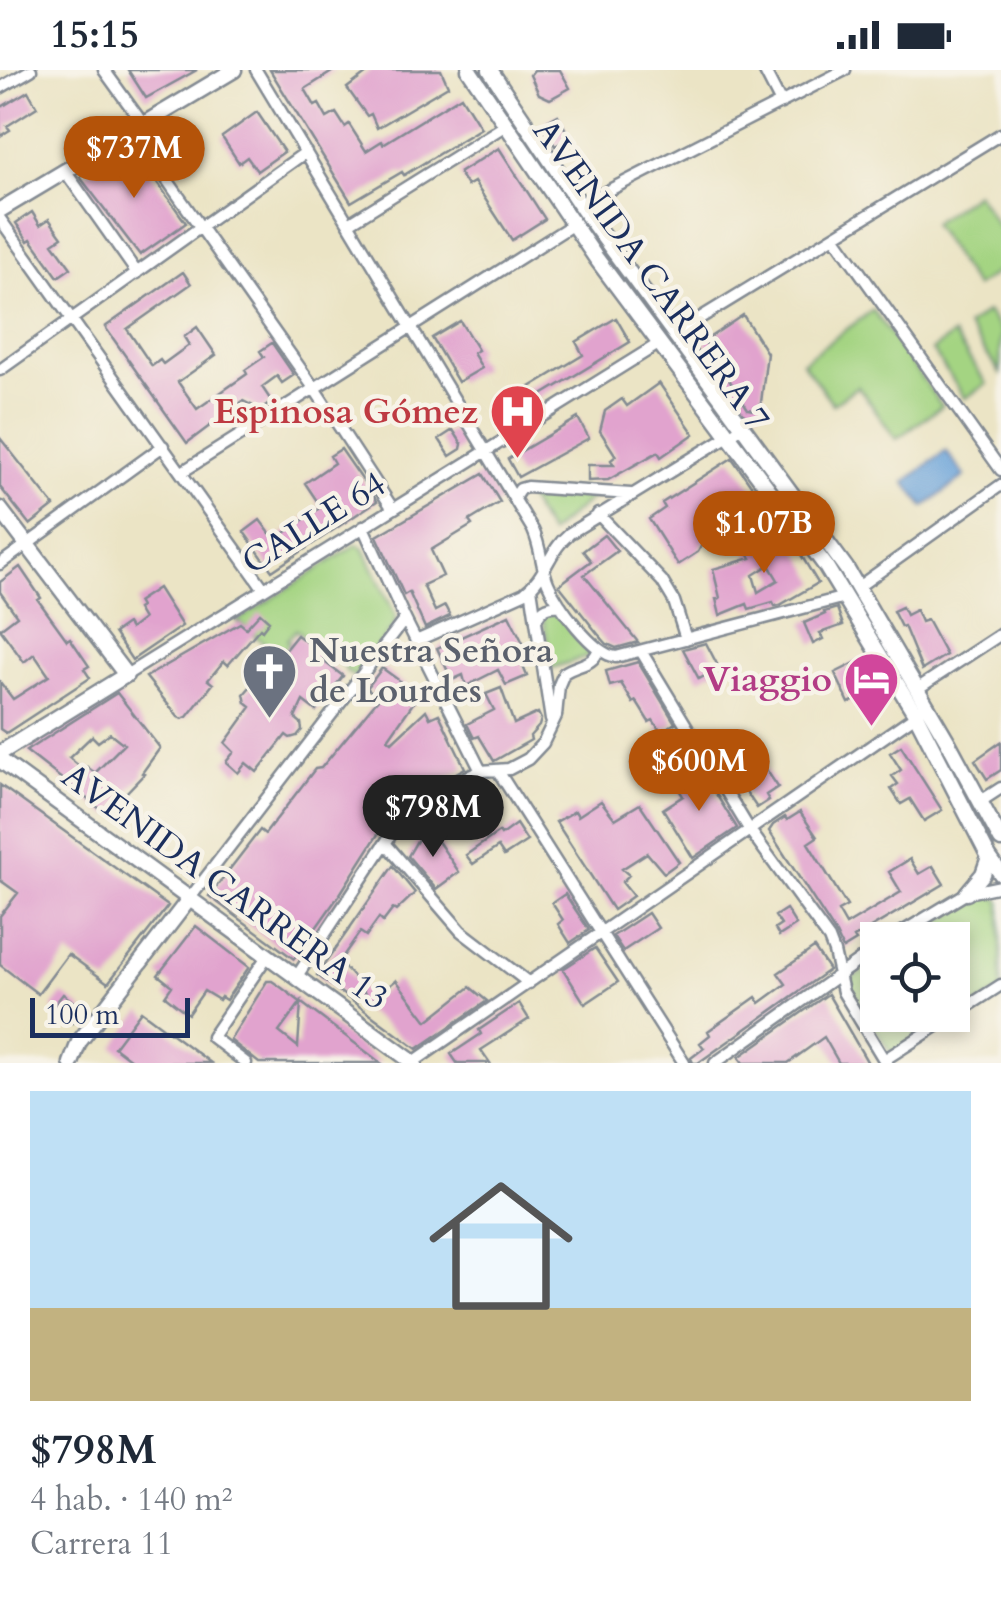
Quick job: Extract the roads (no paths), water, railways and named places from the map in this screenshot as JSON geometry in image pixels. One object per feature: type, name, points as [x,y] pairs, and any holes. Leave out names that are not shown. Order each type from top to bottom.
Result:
[{"type":"main road","points":[[0,210],[234,70]]},
{"type":"main road","name":"AVENIDA CARRERA 7","points":[[468,70],[572,225],[825,564],[916,715],[1001,874]]},
{"type":"main road","name":"AVENIDA CARRERA 7","points":[[490,70],[580,205],[833,549],[918,690],[1001,840]]},
{"type":"main road","points":[[0,509],[126,675]]},
{"type":"main road","name":"CALLE 64","points":[[0,756],[126,675]]},
{"type":"main road","name":"AVENIDA CARRERA 13","points":[[0,756],[413,1063]]},
{"type":"main road","points":[[966,893],[984,874],[990,857]]},
{"type":"main road","points":[[72,1063],[79,1042],[190,898]]},
{"type":"street","points":[[0,88],[31,70]]},
{"type":"street","points":[[104,70],[200,228],[314,388],[393,509]]},
{"type":"street","points":[[256,70],[537,538],[544,571],[562,606],[598,650],[610,657],[845,597]]},
{"type":"street","points":[[764,70],[781,103]]},
{"type":"street","points":[[580,205],[845,70]]},
{"type":"street","points":[[349,223],[506,125]]},
{"type":"street","points":[[674,334],[1001,134]]},
{"type":"street","points":[[0,370],[306,152]]},
{"type":"street","points":[[65,171],[137,273]]},
{"type":"street","points":[[0,218],[264,589]]},
{"type":"street","points":[[182,472],[572,225]]},
{"type":"street","points":[[834,236],[1001,470]]},
{"type":"street","name":"CALLE 64","points":[[126,675],[660,343]]},
{"type":"street","points":[[416,641],[531,588],[562,539],[743,427]]},
{"type":"street","points":[[0,564],[163,446]]},
{"type":"street","points":[[858,587],[1001,485]]},
{"type":"street","points":[[514,498],[520,489],[532,487],[631,494]]},
{"type":"street","points":[[598,514],[662,581],[674,602],[686,639]]},
{"type":"street","points":[[363,527],[480,772]]},
{"type":"street","points":[[531,588],[551,728]]},
{"type":"street","points":[[537,618],[549,606],[562,606]]},
{"type":"street","points":[[190,898],[406,619]]},
{"type":"street","points":[[918,690],[1001,634]]},
{"type":"street","points":[[297,976],[398,824],[424,801],[480,772],[510,769],[528,758],[551,728],[559,707],[561,678],[569,669],[591,662],[598,650]]},
{"type":"street","points":[[641,650],[750,830],[829,939],[846,999],[885,1061],[1001,985]]},
{"type":"street","points":[[413,1063],[916,715]]},
{"type":"street","points":[[498,771],[684,1063]]},
{"type":"street","points":[[980,801],[1001,788]]},
{"type":"street","points":[[386,844],[460,931],[529,983]]},
{"type":"street","points":[[919,922],[966,893],[1001,886]]},
{"type":"street","points":[[246,1063],[212,1037],[268,955]]},
{"type":"street","points":[[715,1063],[860,960]]},
{"type":"water","points":[[946,451],[965,476],[924,507],[905,482]]},
{"type":"place","name":"Espinosa Gómez","points":[[517,461]]},
{"type":"place","name":"Nuestra Señora de Lourdes","points":[[270,720]]},
{"type":"place","name":"Viaggio","points":[[871,729]]}]
